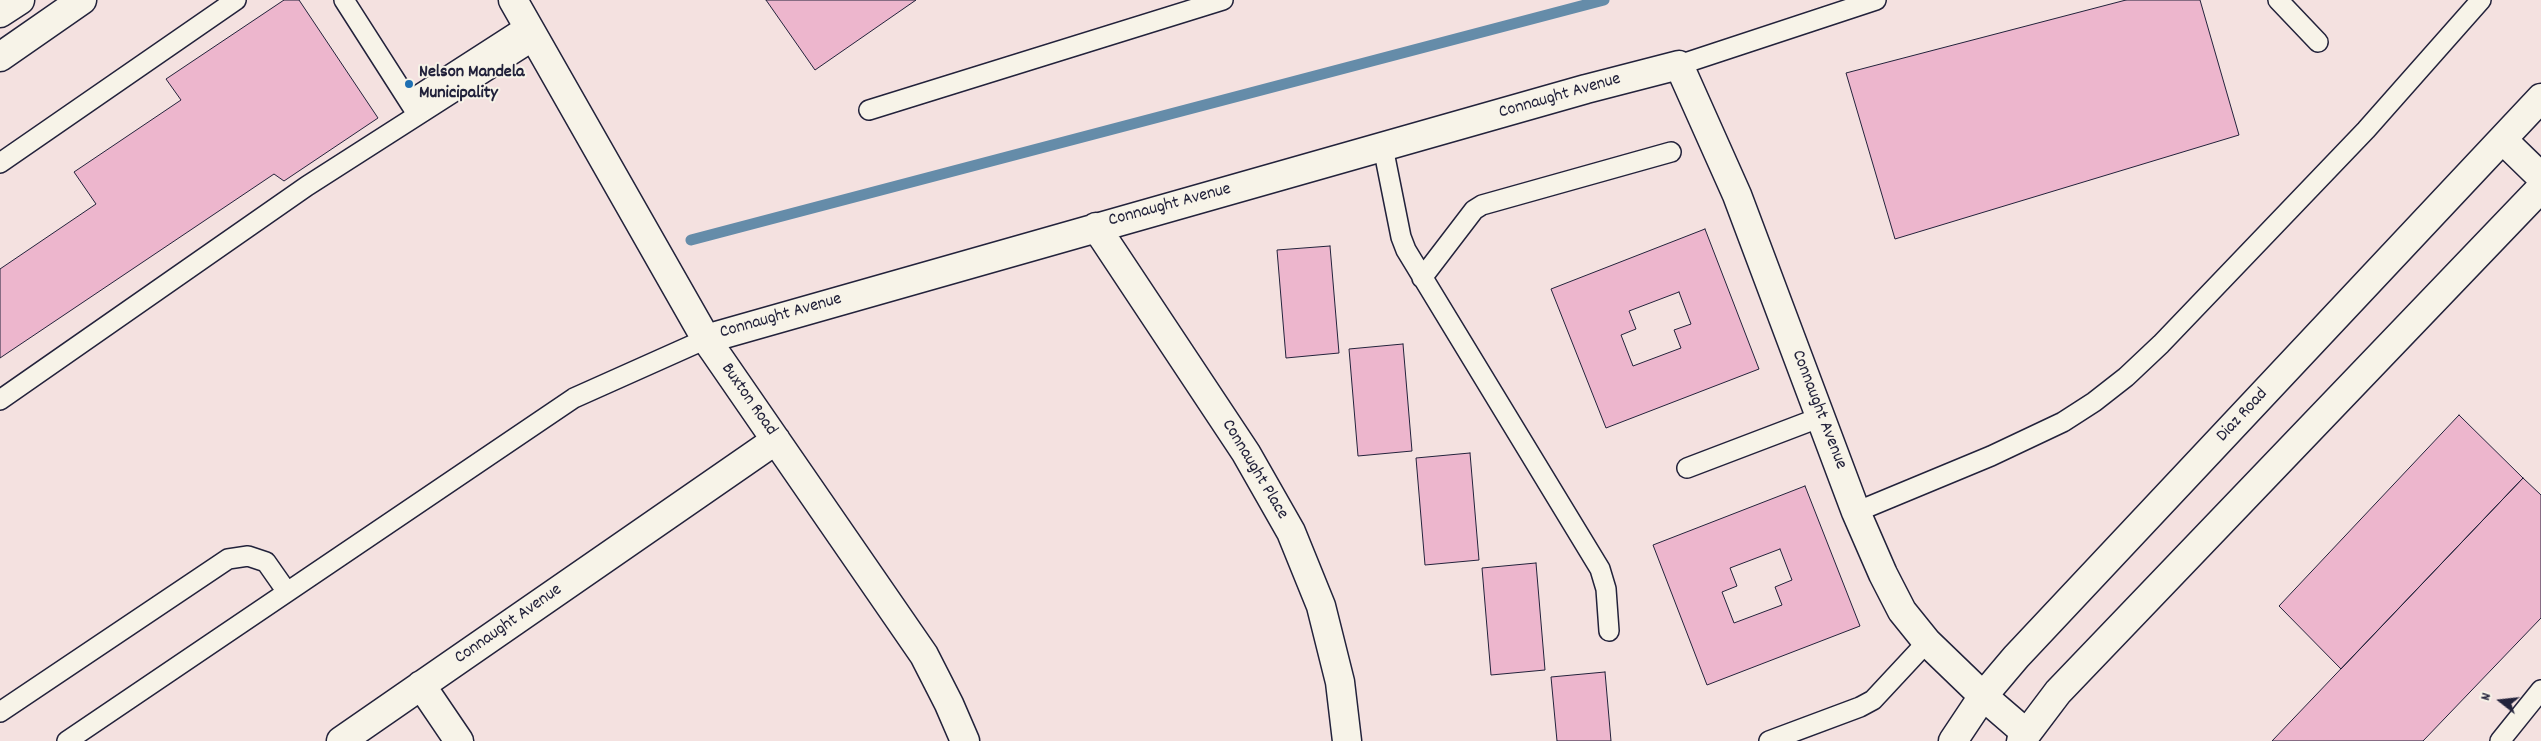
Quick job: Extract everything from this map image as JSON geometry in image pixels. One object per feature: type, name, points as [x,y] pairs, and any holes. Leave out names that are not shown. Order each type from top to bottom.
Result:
[{"type":"street","points":[[0,13],[20,0]]},
{"type":"street","points":[[0,57],[82,0]]},
{"type":"street","name":"Buxton Road","points":[[513,0],[706,339],[924,655],[950,704],[965,741]]},
{"type":"street","name":"Connaught Avenue","points":[[706,339],[1096,227],[1679,65],[1738,195],[1856,512],[1882,574],[1902,611],[1927,642],[2024,737]]},
{"type":"street","name":"Diaz Road","points":[[1953,741],[1983,696],[2016,657],[2541,98]]},
{"type":"street","points":[[2503,140],[2541,177]]},
{"type":"street","points":[[2024,737],[2058,692],[2541,188]]},
{"type":"street","name":"Connaught Place","points":[[1096,227],[1246,453],[1291,532],[1321,606],[1340,682],[1347,741]]},
{"type":"street","name":"Connaught Avenue","points":[[341,741],[776,440]]},
{"type":"street","points":[[421,685],[459,741]]},
{"type":"lane","points":[[0,163],[236,0]]},
{"type":"lane","points":[[344,0],[413,108]]},
{"type":"lane","points":[[869,110],[1223,0]]},
{"type":"lane","points":[[1679,65],[1876,0]]},
{"type":"lane","points":[[2278,0],[2318,42]]},
{"type":"lane","points":[[1856,512],[1991,456],[2063,422],[2094,402],[2126,377],[2161,344],[2366,130],[2481,0]]},
{"type":"lane","points":[[0,400],[307,186],[413,108],[531,32]]},
{"type":"lane","points":[[1383,148],[1401,237],[1422,278],[1600,569],[1606,589],[1609,631]]},
{"type":"lane","points":[[1422,278],[1474,210],[1482,205],[1671,152]]},
{"type":"lane","points":[[67,741],[574,398],[706,339]]},
{"type":"lane","points":[[1687,468],[1821,418]]},
{"type":"lane","points":[[0,712],[228,559],[248,556],[266,562],[287,592]]},
{"type":"lane","points":[[1769,741],[1860,707],[1873,700],[1927,642]]},
{"type":"lane","points":[[2500,741],[2541,690]]},
{"type":"building","points":[[284,0],[299,0],[378,118],[284,181],[274,174],[0,358],[0,269],[96,204],[74,172],[181,100],[166,79]]},
{"type":"building","points":[[766,0],[916,0],[815,70]]},
{"type":"building","points":[[2126,0],[2200,0],[2239,135],[1895,239],[1846,73]]},
{"type":"building","points":[[1705,229],[1759,369],[1606,428],[1551,289]],"holes":[[[1679,292],[1691,324],[1674,330],[1681,348],[1633,366],[1621,335],[1636,329],[1629,311]]]},
{"type":"building","points":[[1330,246],[1339,353],[1286,358],[1277,250]]},
{"type":"building","points":[[1403,344],[1412,451],[1358,456],[1349,349]]},
{"type":"building","points":[[2459,415],[2523,478],[2341,669],[2279,606]]},
{"type":"building","points":[[1470,453],[1479,560],[1425,565],[1416,458]]},
{"type":"building","points":[[2523,478],[2541,495],[2541,618],[2423,741],[2272,741]]},
{"type":"building","points":[[1805,486],[1860,626],[1707,685],[1653,545]],"holes":[[[1780,549],[1792,580],[1775,587],[1782,605],[1734,623],[1722,592],[1737,586],[1730,568]]]},
{"type":"building","points":[[1536,563],[1545,670],[1491,675],[1482,568]]},
{"type":"building","points":[[1605,672],[1611,741],[1557,741],[1551,677]]},
{"type":"waterway","points":[[691,240],[1604,0]]},
{"type":"place","name":"Nelson Mandela Municipality","points":[[409,84]]}]
